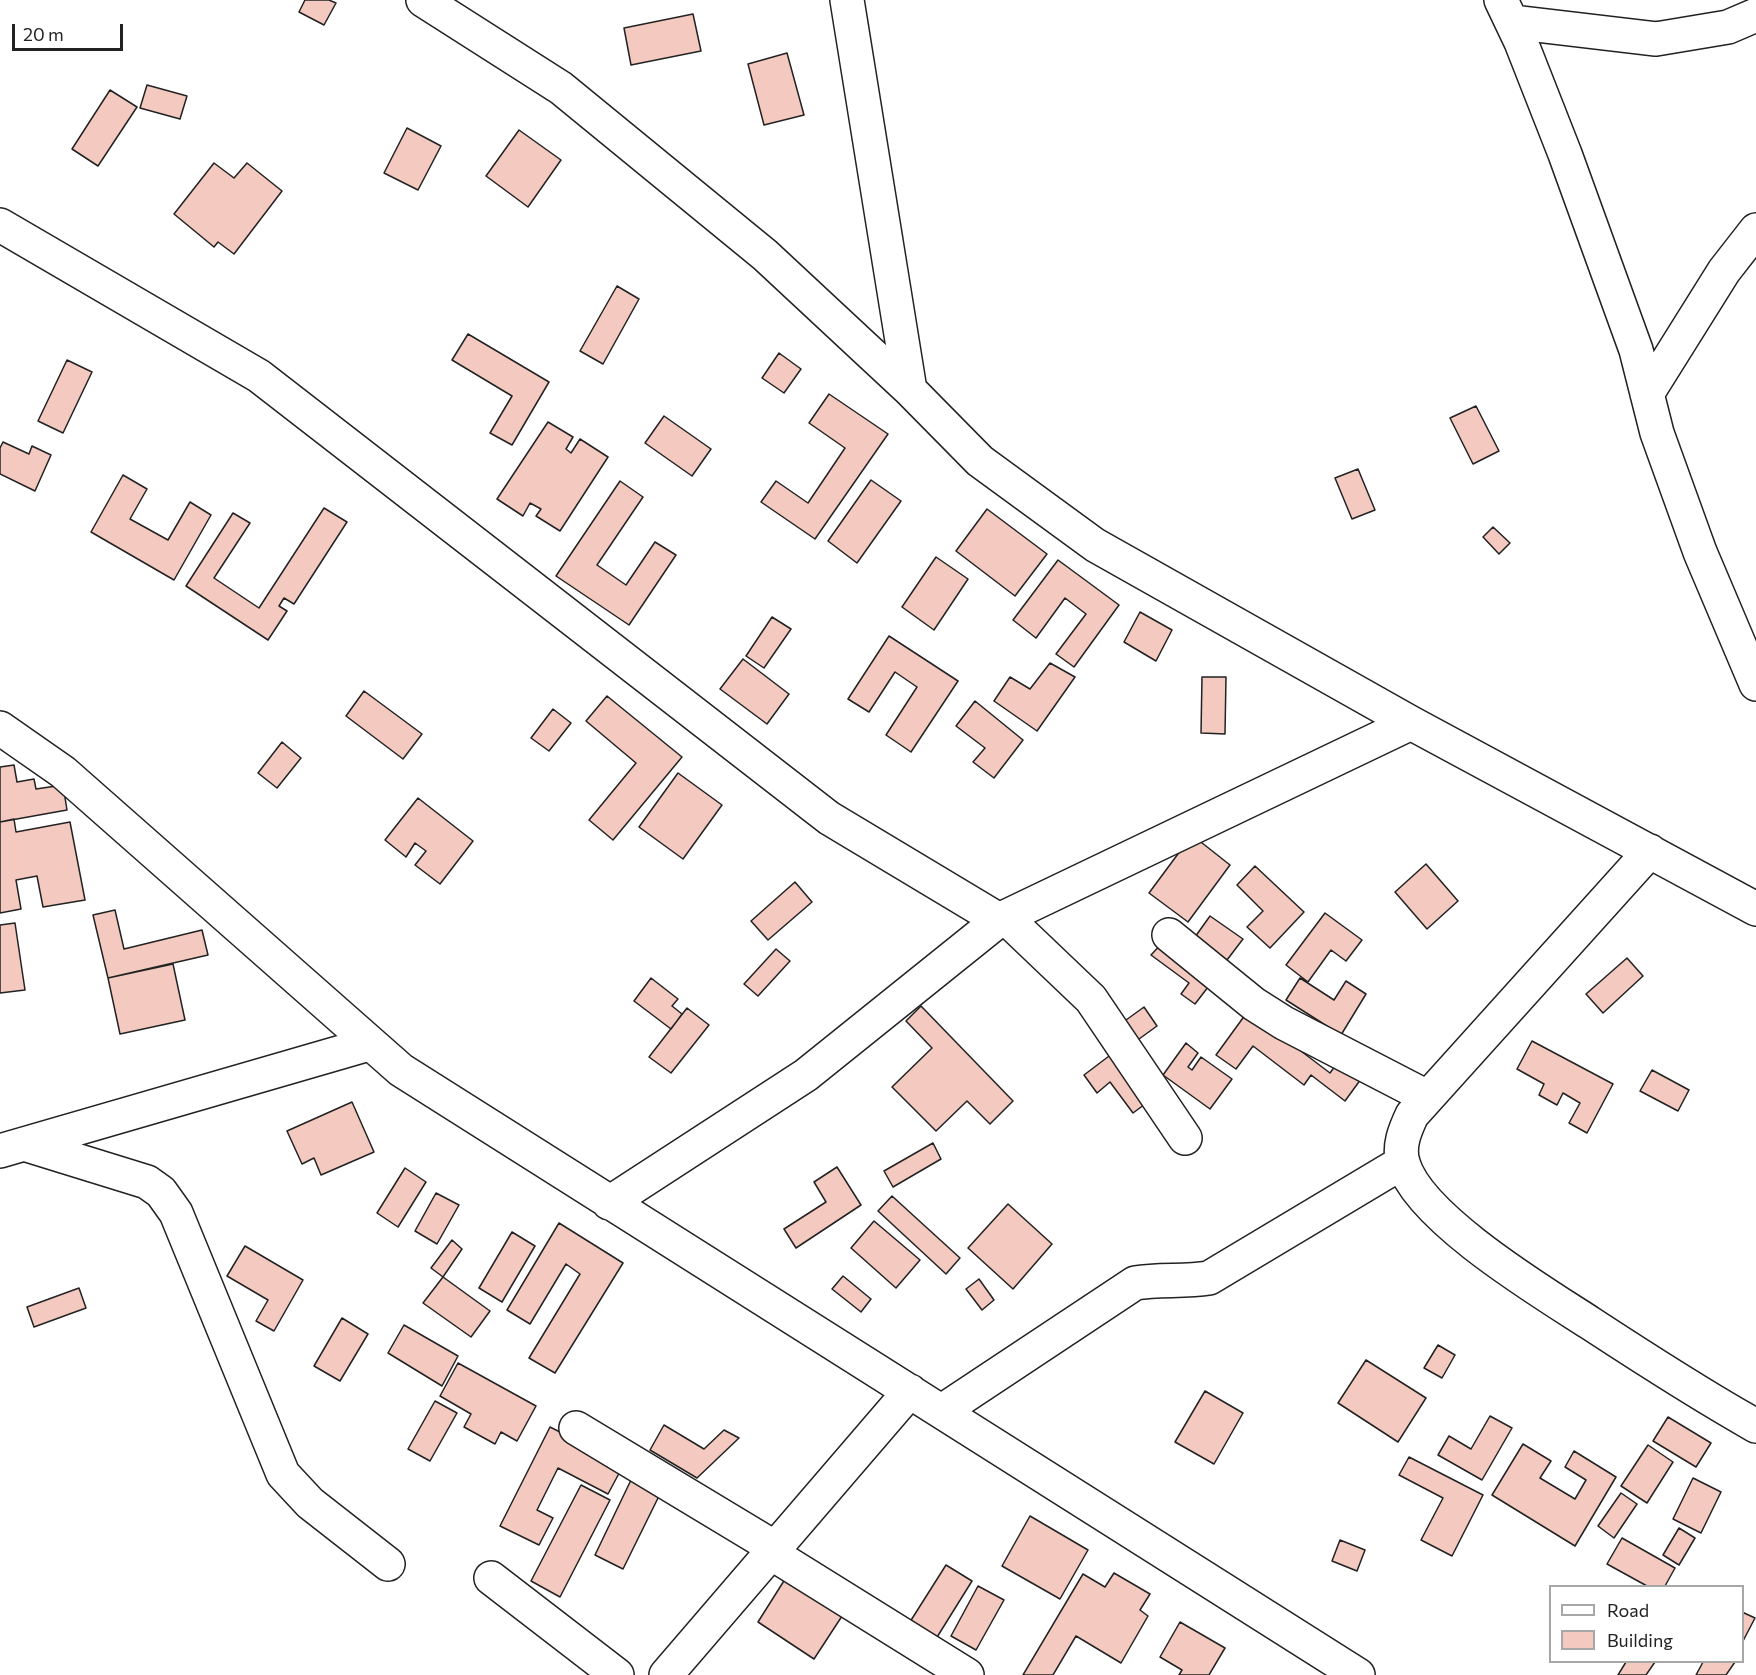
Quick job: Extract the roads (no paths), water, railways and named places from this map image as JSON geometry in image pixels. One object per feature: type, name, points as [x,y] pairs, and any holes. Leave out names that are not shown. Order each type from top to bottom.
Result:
[{"type":"street","points":[[423,0],[561,88],[765,255],[910,390],[980,461],[1095,545],[1411,723],[1756,909]]},
{"type":"street","points":[[847,0],[910,390]]},
{"type":"street","points":[[1506,11],[1656,39],[1728,27],[1756,15]]},
{"type":"street","points":[[1506,11],[1569,164],[1635,351],[1657,433],[1700,552],[1756,684]]},
{"type":"street","points":[[0,225],[259,376],[829,818],[1002,918],[1091,999],[1185,1138]]},
{"type":"street","points":[[1647,394],[1724,271],[1756,230]]},
{"type":"street","points":[[609,1203],[806,1075],[1002,918],[1411,723]]},
{"type":"street","points":[[0,728],[63,772],[401,1070],[1358,1675]]},
{"type":"street","points":[[1650,851],[1426,1097],[1412,1115],[1401,1141],[1402,1162],[1428,1203],[1499,1265],[1684,1386],[1756,1426]]},
{"type":"street","points":[[1169,935],[1254,1004],[1274,1017],[1426,1097]]},
{"type":"street","points":[[12,1148],[369,1044]]},
{"type":"street","points":[[12,1148],[147,1182],[161,1192],[176,1213],[283,1474],[310,1503],[388,1564]]},
{"type":"street","points":[[942,1411],[1135,1282],[1156,1280],[1187,1282],[1209,1278],[1402,1162]]},
{"type":"street","points":[[666,1675],[910,1391]]},
{"type":"street","points":[[576,1428],[967,1675]]},
{"type":"street","points":[[491,1578],[612,1673]]}]
